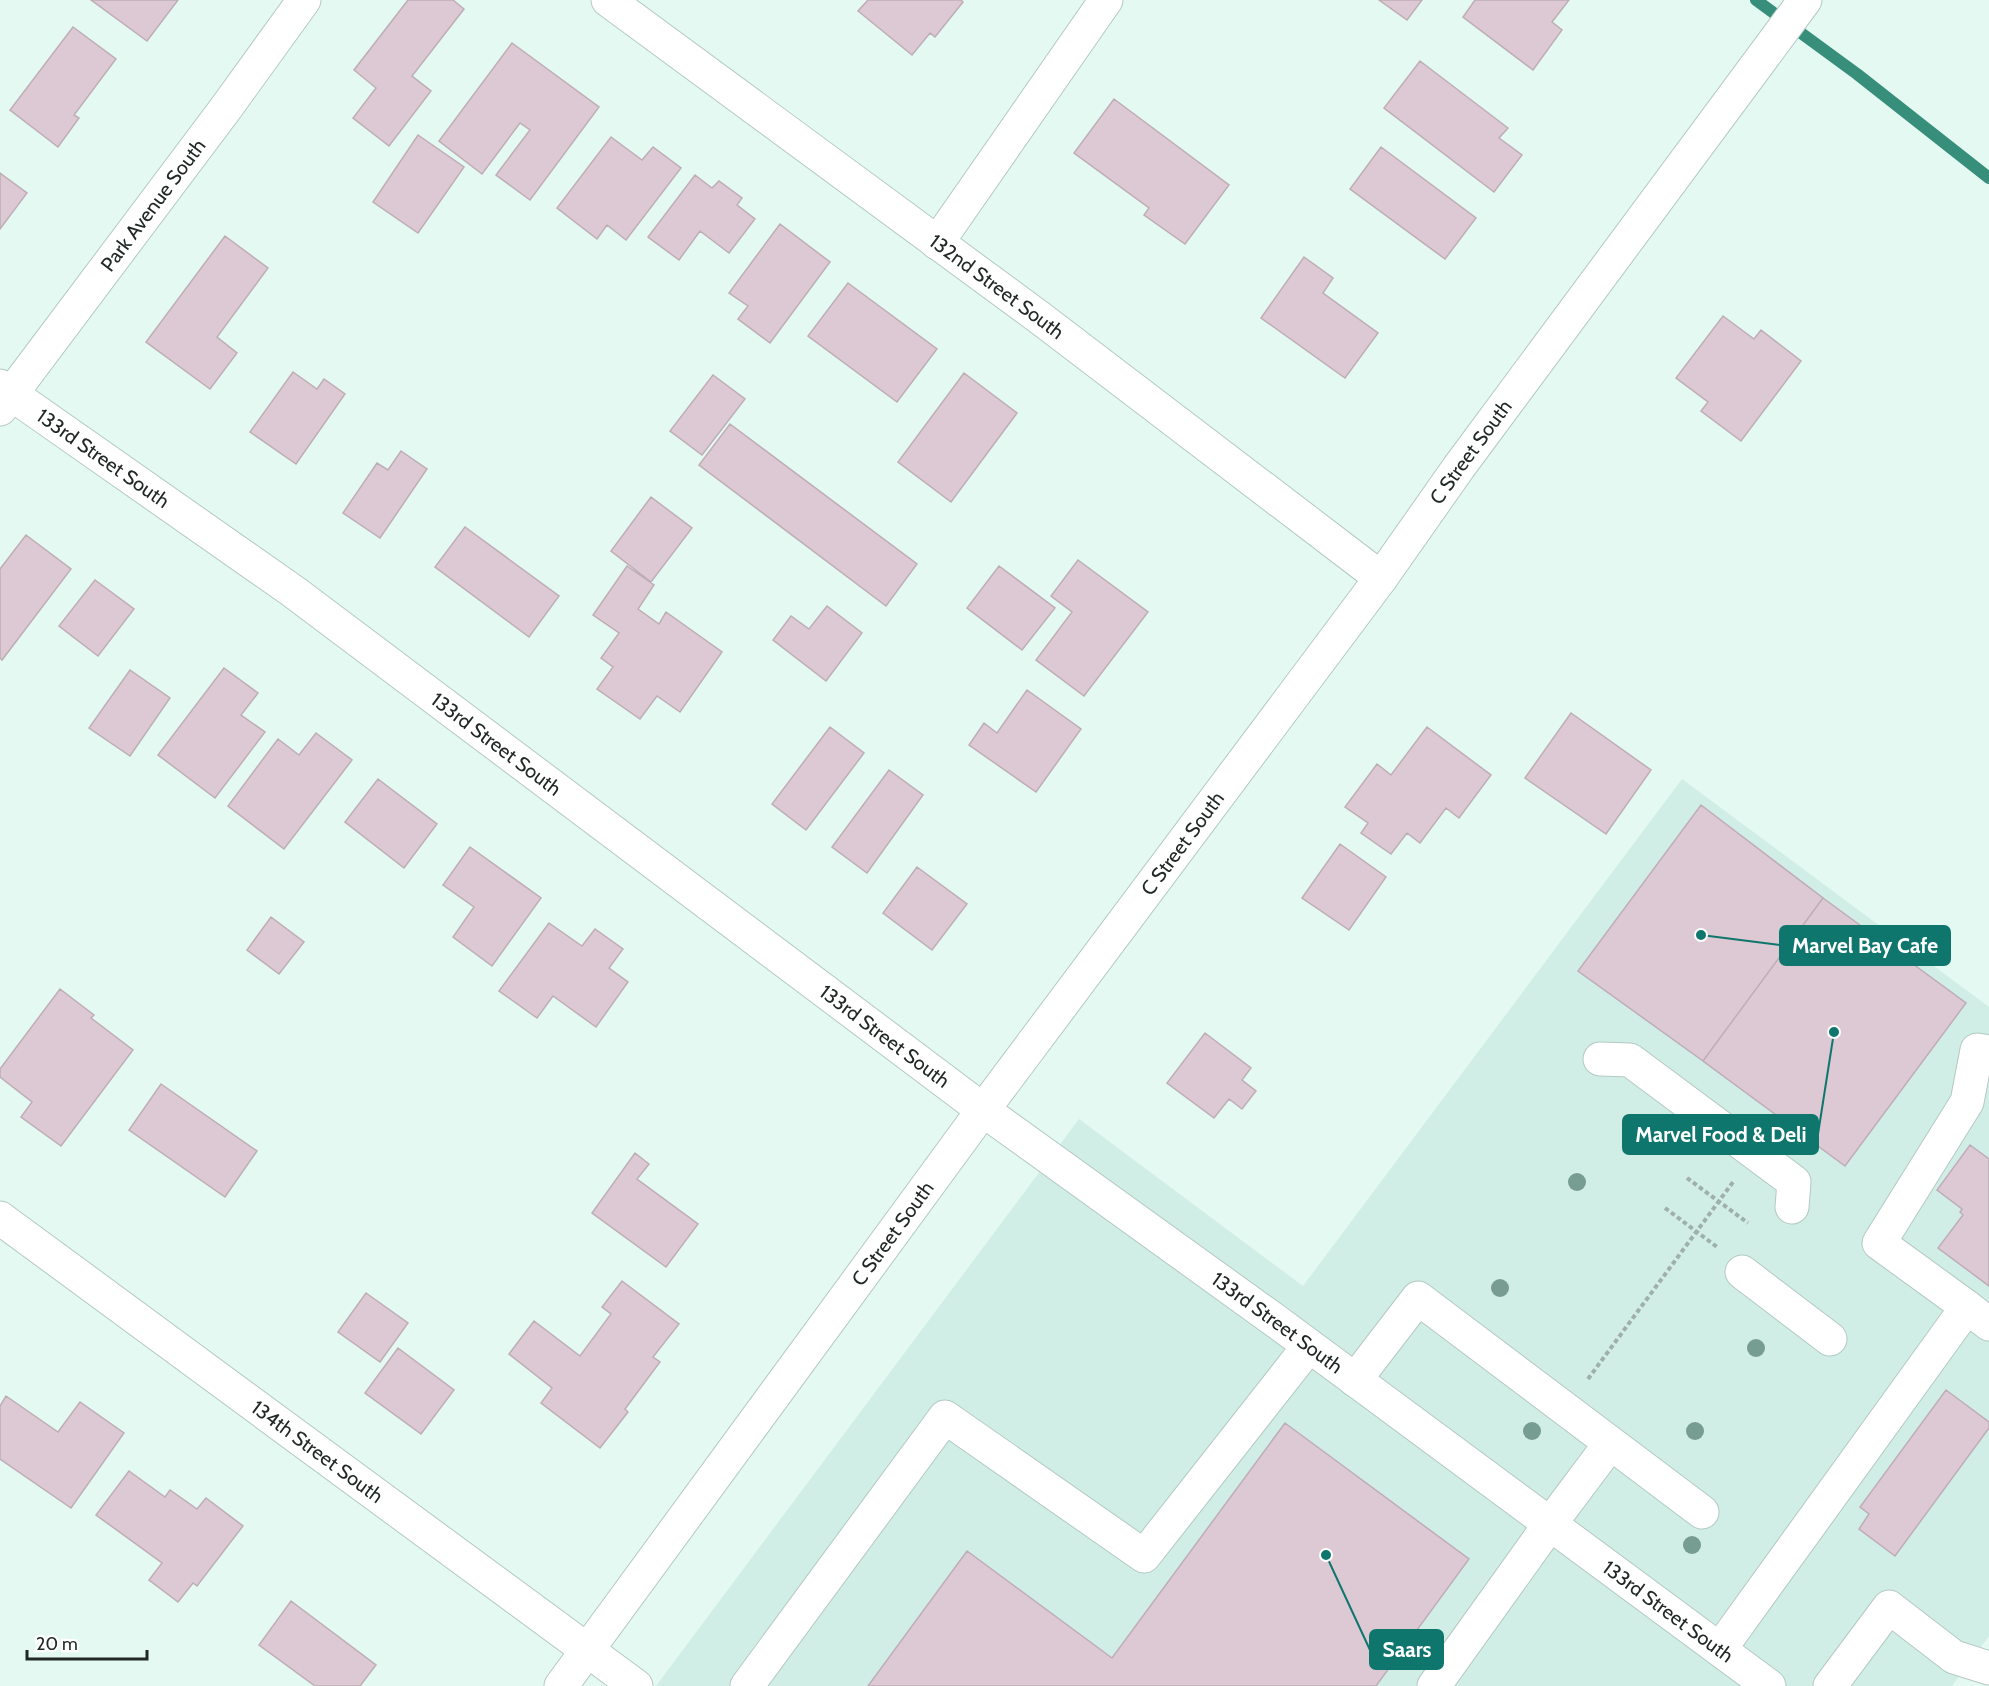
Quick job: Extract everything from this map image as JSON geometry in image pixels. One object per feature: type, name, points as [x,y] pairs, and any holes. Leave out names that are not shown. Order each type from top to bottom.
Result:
[{"type":"street","name":"Park Avenue South","points":[[4,396],[226,108],[304,0]]},
{"type":"street","name":"132nd Street South","points":[[608,0],[1058,332],[1381,578]]},
{"type":"street","points":[[937,243],[1106,0]]},
{"type":"street","name":"C Street South","points":[[561,1686],[983,1110],[1381,578],[1459,467],[1805,0]]},
{"type":"street","name":"133rd Street South","points":[[4,396],[294,592],[983,1110],[1309,1346],[1769,1686]]},
{"type":"street","points":[[1720,1649],[1978,1315],[1879,1243],[1967,1102],[1977,1050],[1989,1052]]},
{"type":"street","points":[[1600,1059],[1630,1060],[1794,1182],[1792,1207]]},
{"type":"street","name":"134th Street South","points":[[0,1218],[636,1686]]},
{"type":"street","points":[[1734,1263],[1830,1339]]},
{"type":"street","points":[[1355,1380],[1418,1298],[1702,1512]]},
{"type":"street","points":[[747,1686],[945,1417],[1144,1556],[1309,1346]]},
{"type":"street","points":[[1434,1686],[1610,1444]]},
{"type":"street","points":[[1830,1686],[1889,1607],[1954,1657],[1989,1668]]},
{"type":"path","points":[[1687,1178],[1748,1223]]},
{"type":"path","points":[[1665,1208],[1734,1263]]},
{"type":"path","points":[[1584,1384],[1693,1237]]},
{"type":"shaded area","points":[[1682,779],[1989,1007],[1989,1636],[1952,1686],[656,1686],[1079,1119],[1303,1286]]},
{"type":"building","points":[[91,0],[178,0],[147,41]]},
{"type":"building","points":[[408,0],[453,0],[464,9],[412,76],[431,91],[389,146],[353,118],[376,88],[354,70]]},
{"type":"building","points":[[868,0],[961,0],[963,2],[935,37],[930,33],[912,55],[858,11]]},
{"type":"building","points":[[1379,0],[1422,0],[1407,20]]},
{"type":"building","points":[[1475,0],[1569,0],[1552,22],[1562,30],[1533,70],[1463,17]]},
{"type":"building","points":[[73,27],[116,59],[74,115],[79,118],[58,147],[10,110]]},
{"type":"building","points":[[512,43],[599,107],[530,200],[496,175],[530,130],[520,123],[482,174],[439,141]]},
{"type":"building","points":[[1420,61],[1508,128],[1499,138],[1522,155],[1494,192],[1384,108]]},
{"type":"building","points":[[1114,99],[1229,185],[1185,244],[1144,215],[1149,208],[1074,153]]},
{"type":"building","points":[[418,135],[464,167],[418,233],[373,202]]},
{"type":"building","points":[[611,137],[642,160],[653,147],[681,168],[626,240],[607,225],[597,239],[557,208]]},
{"type":"building","points":[[1381,147],[1476,218],[1445,259],[1350,189]]},
{"type":"building","points":[[0,173],[27,193],[0,229]]},
{"type":"building","points":[[695,175],[712,188],[719,181],[742,198],[737,205],[755,219],[729,253],[700,231],[679,260],[648,237]]},
{"type":"building","points":[[780,224],[830,262],[770,343],[738,319],[748,306],[729,293]]},
{"type":"building","points":[[225,236],[268,268],[217,337],[237,353],[210,389],[146,342]]},
{"type":"building","points":[[1304,257],[1333,278],[1323,293],[1378,333],[1345,378],[1261,318]]},
{"type":"building","points":[[848,283],[937,349],[897,402],[808,336]]},
{"type":"building","points":[[1723,316],[1754,339],[1761,330],[1801,361],[1741,441],[1701,411],[1708,402],[1676,378]]},
{"type":"building","points":[[293,372],[317,389],[324,379],[345,394],[296,464],[250,432]]},
{"type":"building","points":[[964,373],[1017,413],[951,502],[898,462]]},
{"type":"building","points":[[713,375],[745,399],[702,455],[670,431]]},
{"type":"building","points":[[730,424],[917,564],[886,606],[699,465]]},
{"type":"building","points":[[401,451],[427,469],[380,538],[343,513],[377,463],[388,470]]},
{"type":"building","points":[[651,497],[692,528],[651,582],[611,551]]},
{"type":"building","points":[[465,527],[559,596],[529,637],[435,567]]},
{"type":"building","points":[[26,535],[71,569],[2,660],[0,658],[0,569]]},
{"type":"building","points":[[1078,560],[1148,612],[1084,696],[1036,660],[1072,612],[1051,596]]},
{"type":"building","points":[[627,566],[654,585],[638,609],[659,624],[666,612],[722,652],[680,712],[657,696],[640,719],[597,689],[613,667],[601,658],[619,633],[593,615]]},
{"type":"building","points":[[999,566],[1055,608],[1022,650],[967,608]]},
{"type":"building","points":[[95,580],[134,609],[98,656],[59,626]]},
{"type":"building","points":[[827,606],[862,633],[826,681],[773,640],[791,616],[809,629]]},
{"type":"building","points":[[224,668],[258,693],[241,715],[265,732],[215,798],[158,755]]},
{"type":"building","points":[[130,670],[170,698],[130,756],[89,728]]},
{"type":"building","points":[[1027,690],[1081,729],[1036,792],[969,745],[984,723],[997,733]]},
{"type":"building","points":[[1571,713],[1651,770],[1606,834],[1525,778]]},
{"type":"building","points":[[830,727],[864,753],[806,830],[772,804]]},
{"type":"building","points":[[1427,727],[1491,775],[1459,818],[1446,808],[1420,843],[1407,833],[1391,854],[1361,833],[1368,823],[1345,807],[1377,764],[1391,775]]},
{"type":"building","points":[[316,733],[352,760],[284,849],[228,806],[278,739],[299,755]]},
{"type":"building","points":[[889,770],[923,795],[867,873],[832,847]]},
{"type":"building","points":[[378,779],[437,824],[404,868],[345,822]]},
{"type":"building","points":[[1701,805],[1823,898],[1703,1061],[1578,971]]},
{"type":"building","points":[[1340,844],[1386,877],[1349,930],[1302,898]]},
{"type":"building","points":[[470,847],[541,898],[492,966],[453,937],[474,907],[443,885]]},
{"type":"building","points":[[917,867],[967,904],[932,950],[883,913]]},
{"type":"building","points":[[1823,898],[1966,1003],[1845,1166],[1703,1061]]},
{"type":"building","points":[[271,917],[304,942],[279,974],[247,950]]},
{"type":"building","points":[[549,923],[582,946],[595,929],[623,949],[609,968],[628,982],[596,1027],[553,996],[537,1018],[499,991]]},
{"type":"building","points":[[60,989],[94,1015],[91,1018],[133,1050],[61,1146],[21,1117],[32,1102],[0,1077],[0,1069]]},
{"type":"building","points":[[1205,1033],[1251,1068],[1242,1080],[1256,1091],[1242,1109],[1229,1099],[1214,1118],[1167,1083]]},
{"type":"building","points":[[161,1084],[257,1151],[225,1197],[129,1130]]},
{"type":"building","points":[[1970,1145],[1989,1159],[1989,1286],[1938,1248],[1963,1215],[1960,1212],[1962,1209],[1937,1190]]},
{"type":"building","points":[[635,1153],[649,1164],[637,1179],[698,1224],[666,1267],[592,1213]]},
{"type":"building","points":[[622,1281],[679,1324],[653,1357],[660,1362],[625,1409],[628,1412],[600,1448],[541,1403],[552,1388],[509,1354],[534,1321],[580,1356],[611,1314],[602,1307]]},
{"type":"building","points":[[366,1293],[408,1323],[380,1362],[338,1332]]},
{"type":"building","points":[[398,1348],[454,1390],[421,1434],[365,1393]]},
{"type":"building","points":[[1946,1390],[1989,1422],[1989,1428],[1895,1556],[1859,1529],[1869,1514],[1860,1507]]},
{"type":"building","points":[[6,1396],[58,1432],[80,1402],[124,1433],[71,1508],[0,1459],[0,1406]]},
{"type":"building","points":[[1285,1423],[1469,1559],[1376,1686],[868,1686],[967,1551],[1112,1658]]},
{"type":"building","points":[[129,1471],[165,1497],[170,1490],[197,1509],[206,1498],[243,1526],[197,1586],[193,1583],[178,1602],[149,1580],[162,1563],[96,1515]]},
{"type":"building","points":[[291,1601],[376,1665],[360,1686],[315,1686],[259,1645]]},
{"type":"waterway","points":[[1756,0],[1857,74],[1989,178]]},
{"type":"place","name":"Marvel Bay Cafe","points":[[1701,935]]},
{"type":"place","name":"Marvel Food & Deli","points":[[1834,1032]]},
{"type":"place","name":"Saars","points":[[1326,1555]]}]
